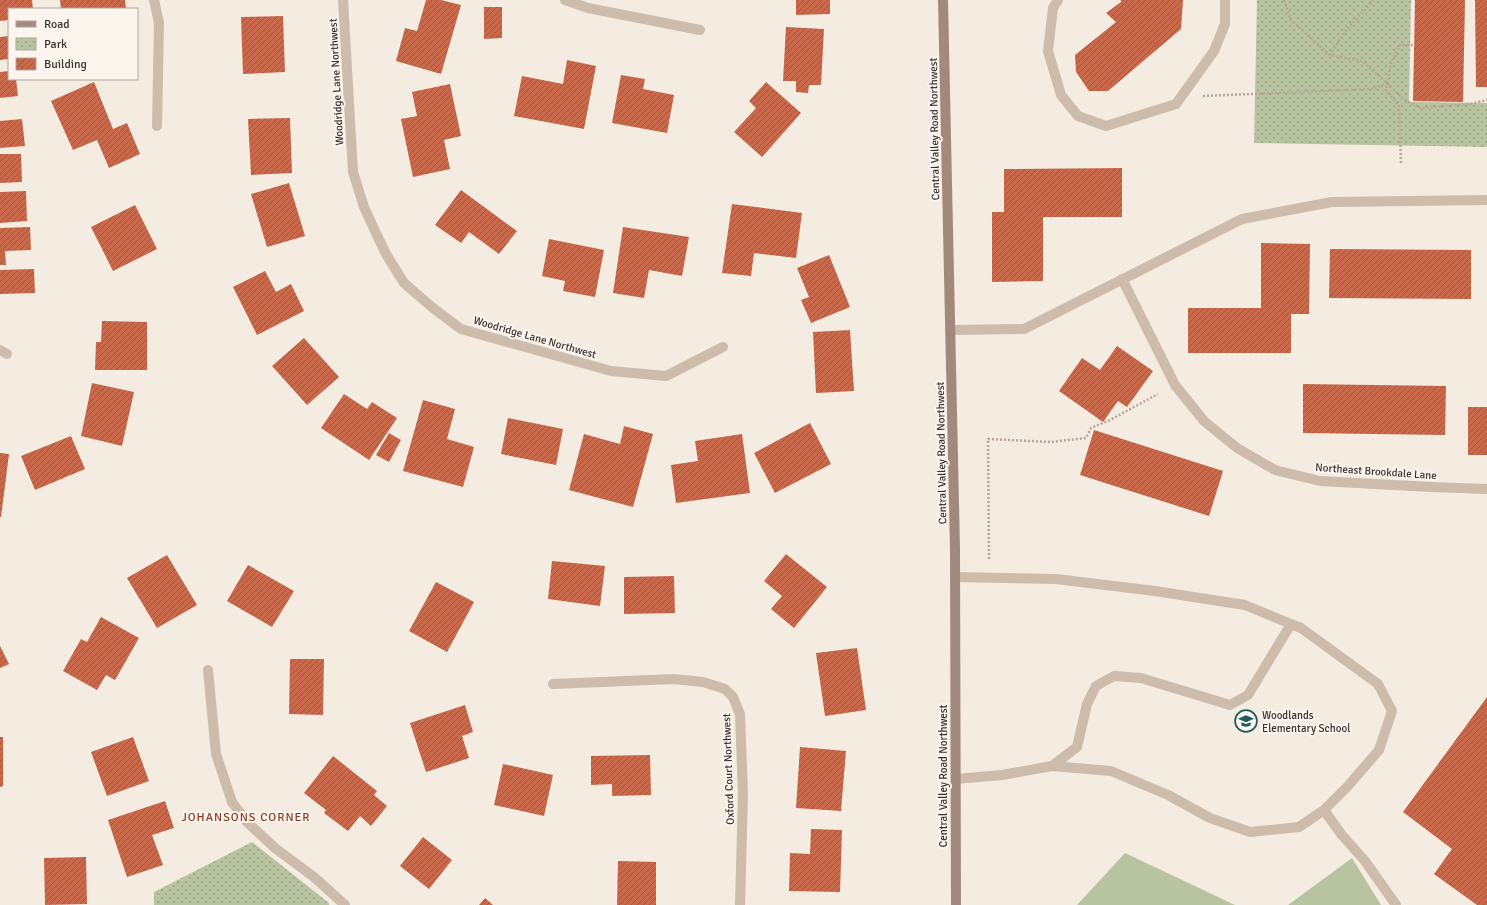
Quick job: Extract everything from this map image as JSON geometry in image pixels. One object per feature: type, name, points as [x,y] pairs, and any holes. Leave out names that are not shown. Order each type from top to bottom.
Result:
[{"type":"main road","name":"Central Valley Road Northwest","points":[[943,0],[955,577],[956,905]]},
{"type":"street","points":[[154,0],[159,23],[157,126]]},
{"type":"street","name":"Woodridge Lane Northwest","points":[[343,0],[353,172],[364,207],[372,225],[386,254],[404,283],[433,308],[461,329],[611,371],[666,376],[723,347]]},
{"type":"street","points":[[565,0],[588,8],[700,30]]},
{"type":"street","points":[[1058,0],[1053,8],[1048,51],[1061,95],[1078,116],[1106,126],[1176,104],[1214,51],[1225,24],[1225,0]]},
{"type":"street","points":[[950,330],[1024,329],[1242,220],[1332,202],[1487,200]]},
{"type":"street","name":"Northeast Brookdale Lane","points":[[1122,279],[1175,385],[1204,421],[1237,448],[1275,470],[1320,481],[1431,488],[1487,489]]},
{"type":"street","points":[[955,577],[1056,579],[1155,591],[1246,605],[1302,628],[1378,684],[1392,711],[1379,750],[1348,786],[1324,810],[1299,827],[1250,832],[1210,818],[1168,794],[1111,771],[1052,766],[1002,775],[956,779]]},
{"type":"street","points":[[1052,766],[1077,747],[1087,704],[1096,686],[1114,676],[1141,678],[1230,705],[1248,695],[1291,624]]},
{"type":"street","points":[[208,670],[216,754],[232,802],[247,822],[275,848],[314,877],[346,905]]},
{"type":"street","name":"Oxford Court Northwest","points":[[553,684],[674,679],[703,682],[725,689],[733,697],[740,714],[743,794],[740,905]]},
{"type":"street","points":[[1324,810],[1341,834],[1365,861],[1396,905]]},
{"type":"path","points":[[1284,0],[1291,20],[1330,55],[1362,61],[1402,98],[1420,108],[1470,104],[1487,100]]},
{"type":"path","points":[[1330,55],[1347,29],[1374,0]]},
{"type":"path","points":[[1401,163],[1399,106],[1386,90],[1391,63],[1400,45],[1415,45]]},
{"type":"path","points":[[1182,97],[1374,89],[1387,83]]},
{"type":"path","points":[[989,561],[988,440],[1051,442],[1086,438],[1091,428],[1110,420],[1175,385]]},
{"type":"green space","points":[[1257,0],[1411,0],[1409,102],[1487,103],[1487,147],[1254,143]]},
{"type":"green space","points":[[252,842],[329,903],[329,905],[154,905],[154,892]]},
{"type":"green space","points":[[1125,853],[1235,905],[1077,905]]},
{"type":"green space","points":[[1352,858],[1381,905],[1288,905]]},
{"type":"building","points":[[0,0],[32,0],[33,8],[8,8],[8,20],[0,21]]},
{"type":"building","points":[[60,0],[125,0],[126,8],[61,8]]},
{"type":"building","points":[[426,0],[441,0],[461,5],[441,74],[396,61],[405,28],[417,31]]},
{"type":"building","points":[[796,0],[830,0],[830,14],[796,15]]},
{"type":"building","points":[[1121,0],[1183,0],[1181,29],[1108,91],[1089,91],[1076,72],[1075,55],[1116,22],[1106,13],[1121,2]]},
{"type":"building","points":[[1415,0],[1465,0],[1463,102],[1413,101]]},
{"type":"building","points":[[1475,0],[1487,0],[1487,87],[1476,87]]},
{"type":"building","points":[[484,7],[502,7],[502,38],[484,39]]},
{"type":"building","points":[[283,16],[285,72],[243,74],[241,17]]},
{"type":"building","points":[[786,27],[824,29],[821,85],[809,85],[808,93],[796,92],[796,81],[783,81]]},
{"type":"building","points":[[8,36],[8,59],[0,60],[0,37]]},
{"type":"building","points":[[567,60],[596,66],[584,129],[514,116],[522,76],[563,84]]},
{"type":"building","points":[[8,71],[8,80],[16,80],[18,96],[0,98],[0,72]]},
{"type":"building","points":[[621,75],[645,79],[643,89],[674,95],[667,133],[612,123]]},
{"type":"building","points":[[94,82],[113,129],[127,123],[140,154],[109,168],[97,140],[73,150],[51,101]]},
{"type":"building","points":[[766,82],[801,113],[762,157],[734,132],[756,108],[749,101]]},
{"type":"building","points":[[450,84],[461,136],[444,140],[450,169],[413,177],[401,119],[417,116],[412,92]]},
{"type":"building","points":[[290,118],[292,173],[251,175],[248,119]]},
{"type":"building","points":[[22,119],[25,146],[0,148],[0,121]]},
{"type":"building","points":[[0,154],[21,154],[22,182],[0,183]]},
{"type":"building","points":[[1122,168],[1122,217],[1043,217],[1043,281],[992,282],[992,212],[1004,212],[1004,169]]},
{"type":"building","points":[[289,183],[305,236],[267,247],[251,194]]},
{"type":"building","points":[[461,190],[517,231],[499,254],[469,232],[461,243],[435,225]]},
{"type":"building","points":[[26,191],[27,221],[0,223],[0,192]]},
{"type":"building","points":[[732,204],[802,213],[796,258],[754,253],[751,276],[722,273]]},
{"type":"building","points":[[135,205],[157,249],[113,271],[91,227]]},
{"type":"building","points":[[30,227],[31,250],[5,251],[6,265],[0,265],[0,228]]},
{"type":"building","points":[[623,227],[689,237],[682,276],[649,270],[644,298],[613,293]]},
{"type":"building","points":[[549,239],[604,250],[595,297],[563,291],[565,281],[542,276]]},
{"type":"building","points":[[1261,243],[1310,244],[1309,314],[1291,314],[1291,353],[1188,353],[1188,308],[1261,308]]},
{"type":"building","points":[[1330,249],[1471,250],[1471,299],[1329,298]]},
{"type":"building","points":[[829,255],[850,307],[811,323],[801,300],[809,297],[797,268]]},
{"type":"building","points":[[34,269],[35,293],[0,294],[0,270]]},
{"type":"building","points":[[265,271],[276,292],[291,284],[304,311],[257,335],[233,287]]},
{"type":"building","points":[[102,321],[147,322],[147,370],[95,370],[96,342],[101,342]]},
{"type":"building","points":[[850,330],[854,391],[816,393],[813,332]]},
{"type":"building","points":[[304,338],[339,377],[307,405],[272,366]]},
{"type":"building","points":[[1117,346],[1153,371],[1127,407],[1118,401],[1103,422],[1059,391],[1082,358],[1100,370]]},
{"type":"building","points":[[92,383],[134,392],[122,446],[81,436]]},
{"type":"building","points":[[1303,384],[1446,386],[1445,435],[1303,433]]},
{"type":"building","points":[[344,394],[367,409],[372,402],[397,418],[369,460],[321,428]]},
{"type":"building","points":[[423,400],[455,409],[447,439],[474,447],[463,487],[403,471]]},
{"type":"building","points":[[1468,407],[1487,407],[1487,455],[1468,455]]},
{"type":"building","points":[[508,418],[563,429],[556,465],[501,454]]},
{"type":"building","points":[[810,423],[831,464],[775,493],[754,453]]},
{"type":"building","points":[[624,426],[653,434],[633,507],[569,490],[584,434],[620,444]]},
{"type":"building","points":[[1094,430],[1223,471],[1209,516],[1080,475]]},
{"type":"building","points":[[389,433],[401,440],[389,462],[376,455]]},
{"type":"building","points":[[742,434],[750,493],[676,503],[671,465],[698,461],[695,441]]},
{"type":"building","points":[[71,436],[85,469],[35,490],[21,456]]},
{"type":"building","points":[[0,453],[9,454],[1,517],[0,517]]},
{"type":"building","points":[[786,554],[827,587],[794,628],[771,609],[782,596],[764,581]]},
{"type":"building","points":[[167,555],[197,605],[157,628],[127,578]]},
{"type":"building","points":[[552,561],[605,566],[600,606],[548,599]]},
{"type":"building","points":[[248,565],[294,591],[272,627],[227,601]]},
{"type":"building","points":[[674,576],[675,613],[624,614],[624,577]]},
{"type":"building","points":[[436,582],[474,602],[447,652],[409,631]]},
{"type":"building","points":[[101,617],[139,638],[115,680],[106,675],[97,690],[63,671],[81,639],[87,642]]},
{"type":"building","points":[[0,646],[9,664],[0,668]]},
{"type":"building","points":[[857,648],[866,710],[825,716],[816,653]]},
{"type":"building","points":[[290,659],[324,659],[323,715],[289,714]]},
{"type":"building","points":[[1487,697],[1487,905],[1477,905],[1434,874],[1452,849],[1403,812]]},
{"type":"building","points":[[465,705],[473,732],[462,736],[469,758],[426,772],[410,723]]},
{"type":"building","points":[[0,737],[3,737],[3,786],[0,787]]},
{"type":"building","points":[[133,737],[149,781],[107,796],[91,752]]},
{"type":"building","points":[[800,747],[846,751],[841,811],[796,808]]},
{"type":"building","points":[[650,755],[651,795],[612,796],[612,784],[591,785],[591,756]]},
{"type":"building","points":[[333,756],[377,791],[374,795],[387,806],[371,826],[360,816],[348,831],[324,813],[326,810],[304,793]]},
{"type":"building","points":[[503,764],[553,775],[544,816],[494,805]]},
{"type":"building","points":[[165,801],[174,828],[152,835],[163,865],[127,877],[108,820]]},
{"type":"building","points":[[811,829],[842,830],[840,892],[789,891],[790,853],[810,854]]},
{"type":"building","points":[[423,837],[452,860],[429,889],[400,866]]},
{"type":"building","points":[[86,857],[87,904],[45,905],[44,858]]},
{"type":"building","points":[[618,861],[656,862],[656,905],[617,905]]},
{"type":"building","points":[[485,898],[493,905],[479,905]]},
{"type":"place","name":"Woodlands Elementary School","points":[[1246,721]]},
{"type":"district","name":"JOHANSONS CORNER","points":[[246,817]]}]
